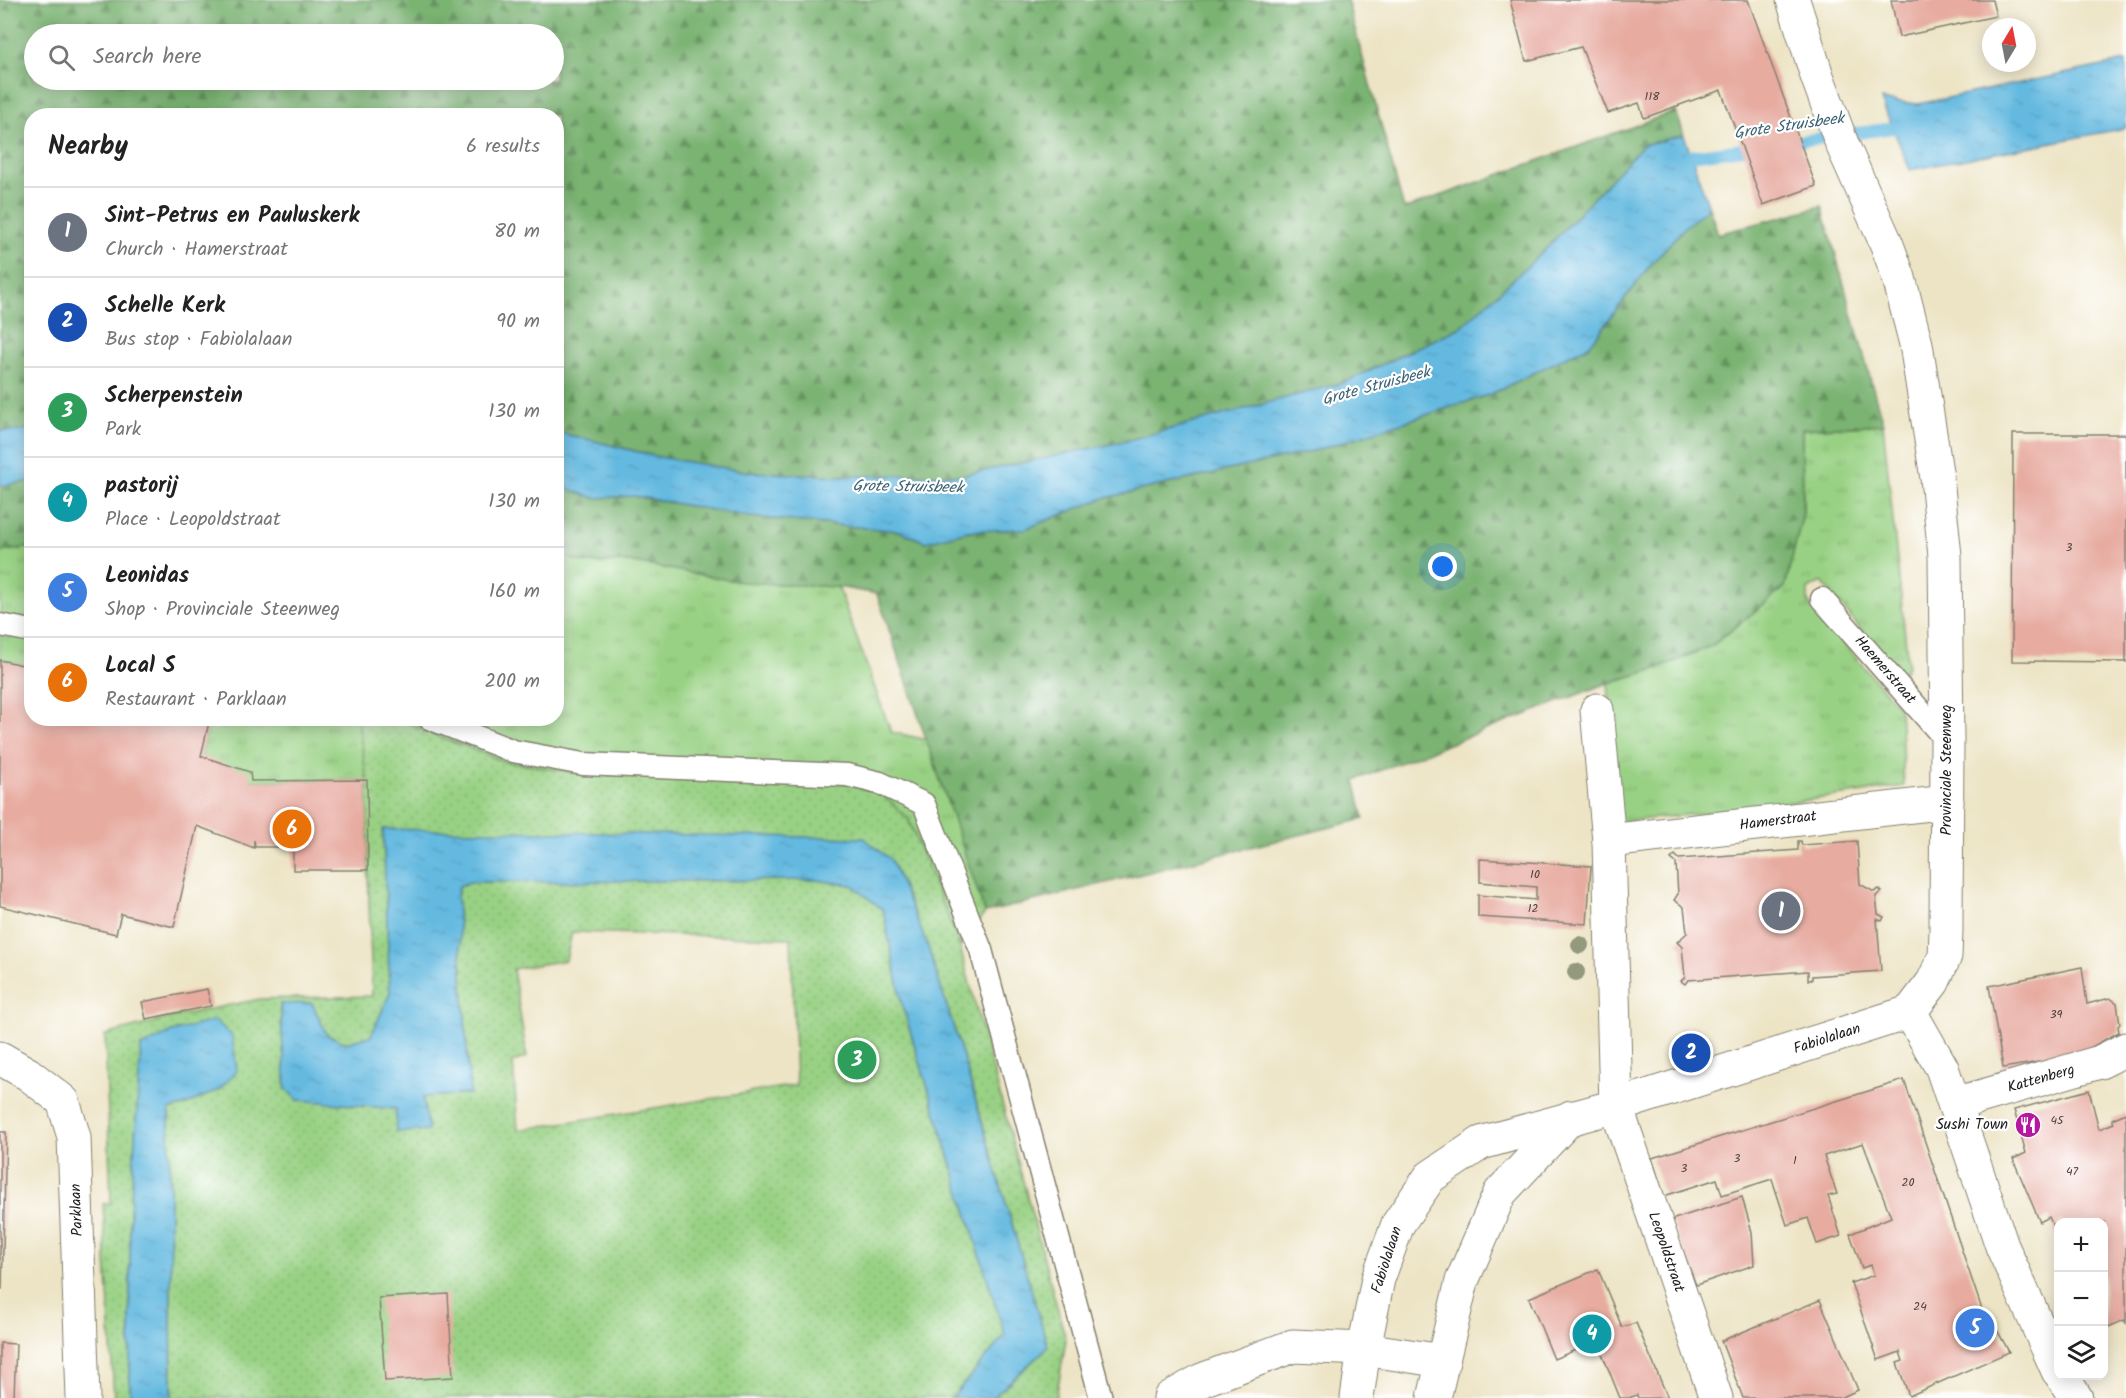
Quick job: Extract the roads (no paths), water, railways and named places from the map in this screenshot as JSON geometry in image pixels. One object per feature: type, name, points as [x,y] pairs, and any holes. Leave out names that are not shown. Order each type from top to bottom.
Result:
[{"type":"street","name":"Provinciale Steenweg","points":[[1793,0],[1842,144],[1869,201],[1899,278],[1916,344],[1937,478],[1945,556],[1947,741],[1945,956],[1933,981],[1910,1012]]},
{"type":"street","points":[[1597,710],[1608,841],[1616,1106]]},
{"type":"street","name":"Hamerstraat","points":[[1608,841],[1947,802]]},
{"type":"street","points":[[1910,1012],[1942,1068],[2002,1246],[2054,1351]]},
{"type":"street","name":"Fabiolalaan","points":[[1357,1398],[1378,1279],[1398,1224],[1430,1177],[1481,1143],[1616,1106],[1910,1012]]},
{"type":"street","name":"Kattenberg","points":[[1955,1104],[2100,1062],[2126,1049]]},
{"type":"street","name":"Parklaan","points":[[0,1058],[28,1074],[63,1101],[74,1137],[82,1398]]},
{"type":"street","name":"Leopoldstraat","points":[[1616,1106],[1716,1398]]},
{"type":"street","points":[[1434,1398],[1462,1281],[1500,1193],[1571,1118]]},
{"type":"street","points":[[1170,1398],[1202,1380],[1293,1346],[1364,1349],[1443,1361]]},
{"type":"street","points":[[2065,1380],[2076,1398]]},
{"type":"lane","name":"Haemerstraat","points":[[1822,599],[1947,741]]},
{"type":"lane","points":[[0,625],[24,630]]},
{"type":"lane","points":[[449,726],[513,751],[584,764],[847,774],[880,783],[924,804],[981,950],[1101,1398]]},
{"type":"water","points":[[2126,61],[2126,128],[1910,170],[1881,100],[1918,104]]},
{"type":"water","points":[[1684,135],[1709,207],[1685,227],[1651,264],[1590,345],[1491,394],[1317,450],[1101,499],[1025,529],[968,531],[926,542],[899,531],[751,517],[634,496],[594,498],[564,487],[564,434],[659,457],[748,472],[838,476],[964,475],[1126,441],[1345,382],[1461,327],[1543,252],[1643,145]]},
{"type":"water","points":[[24,430],[24,482],[0,486],[0,431]]},
{"type":"water","points":[[383,829],[864,838],[891,860],[927,944],[963,1057],[1048,1347],[992,1398],[952,1398],[1005,1335],[903,1008],[883,910],[852,885],[817,880],[470,882],[459,886],[457,897],[470,1094],[423,1097],[428,1131],[396,1132],[396,1109],[298,1100],[286,1089],[280,1004],[312,1003],[327,1035],[346,1043],[371,1036],[390,993]]},
{"type":"water","points":[[215,1020],[232,1036],[237,1071],[219,1090],[169,1110],[172,1398],[130,1398],[130,1215],[141,1047],[172,1032]]},
{"type":"waterway","name":"Grote Struisbeek","points":[[1786,143],[1908,126]]},
{"type":"waterway","name":"Grote Struisbeek","points":[[1679,166],[1691,156],[1756,147]]},
{"type":"place","name":"Local S","points":[[292,829]]},
{"type":"place","name":"Sint-Petrus en Pauluskerk","points":[[1781,911]]},
{"type":"place","name":"Schelle Kerk","points":[[1691,1053]]},
{"type":"place","name":"Scherpenstein","points":[[857,1060]]},
{"type":"place","name":"Sushi Town","points":[[2028,1125]]},
{"type":"place","name":"Leonidas","points":[[1975,1328]]},
{"type":"place","name":"pastorij","points":[[1592,1334]]}]
